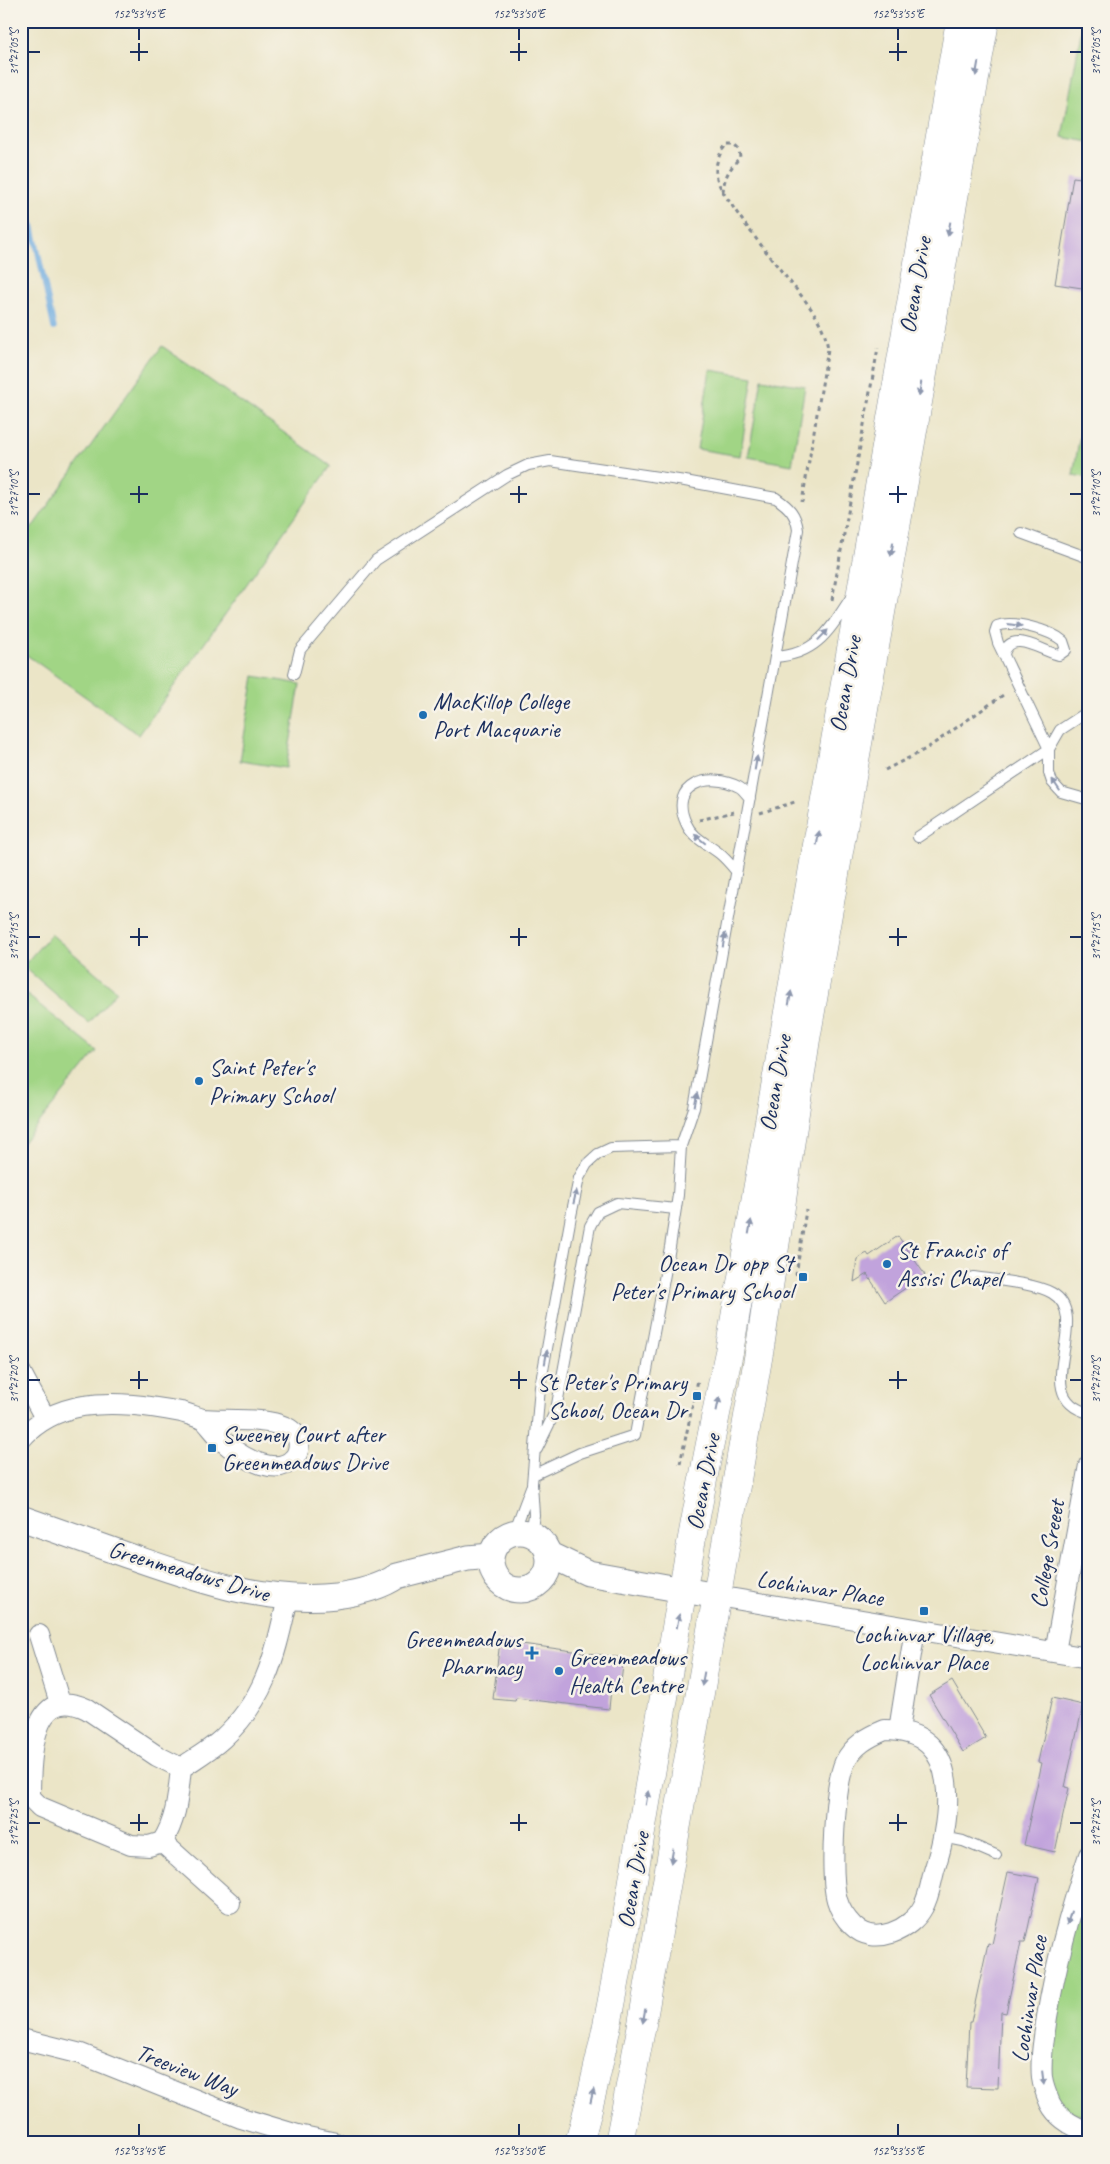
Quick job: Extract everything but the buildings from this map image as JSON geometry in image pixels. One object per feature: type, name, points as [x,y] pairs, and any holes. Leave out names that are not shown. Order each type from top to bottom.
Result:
[{"type":"main road","name":"Ocean Drive","points":[[579,2143],[591,2100],[615,1985],[708,1451],[729,1352],[960,21]]},
{"type":"main road","name":"Ocean Drive","points":[[619,2143],[644,2015],[760,1346],[775,1234],[807,1029],[985,21]]},
{"type":"street","points":[[21,1373],[45,1418]]},
{"type":"street","points":[[21,1439],[45,1418],[81,1406],[113,1403],[183,1412],[204,1419]]},
{"type":"street","name":"College Sreeet","points":[[1055,1652],[1089,1465]]},
{"type":"street","name":"Greenmeadows Drive","points":[[21,1518],[184,1574],[253,1593],[288,1598],[354,1594],[388,1582],[396,1586],[403,1586],[446,1574],[461,1573],[493,1565]]},
{"type":"street","points":[[522,1533],[540,1540],[548,1554],[548,1571],[542,1580],[528,1589],[514,1589],[500,1581],[493,1565],[499,1541],[522,1533]]},
{"type":"street","points":[[548,1554],[588,1574]]},
{"type":"street","points":[[542,1580],[588,1574],[717,1596]]},
{"type":"street","name":"Lochinvar Place","points":[[717,1596],[1089,1658]]},
{"type":"street","points":[[181,1768],[156,1756],[76,1703],[60,1702],[50,1707],[37,1729],[30,1771],[30,1797],[40,1807],[131,1845],[149,1846],[162,1842],[171,1828],[177,1807],[181,1768],[221,1739],[245,1715],[260,1692],[275,1652],[288,1598]]},
{"type":"street","points":[[899,1730],[915,1629]]},
{"type":"street","points":[[39,1635],[60,1702]]},
{"type":"street","points":[[885,1730],[899,1730],[915,1734],[929,1742],[938,1756],[944,1772],[947,1792],[943,1837],[924,1906],[915,1919],[903,1929],[887,1935],[870,1934],[855,1928],[844,1916],[838,1901],[833,1865],[837,1808],[845,1763],[855,1748],[868,1736],[885,1730]]},
{"type":"street","points":[[162,1842],[230,1903]]},
{"type":"street","name":"Lochinvar Place","points":[[1089,1855],[1060,1949],[1047,2019],[1042,2064],[1042,2079],[1051,2105],[1060,2117],[1074,2126],[1089,2132]]},
{"type":"street","name":"Treeview Way","points":[[21,2038],[81,2054],[242,2118],[298,2135],[336,2143]]},
{"type":"lane","points":[[294,674],[300,650],[376,560],[492,484],[528,464],[550,461],[592,466],[776,498],[792,511],[797,520],[798,530],[694,1108],[681,1146],[676,1210],[635,1435],[580,1453],[533,1479],[522,1533]]},
{"type":"lane","points":[[1021,533],[1089,558]]},
{"type":"lane","points":[[775,657],[791,656],[802,652],[824,635],[863,580]]},
{"type":"lane","points":[[1004,654],[1005,648],[1015,642],[1022,642],[1059,655],[1066,650],[1066,645],[1052,634],[1021,625],[1003,624],[997,626],[995,632],[1004,654],[1049,748],[1049,773],[1052,782],[1061,792],[1089,800]]},
{"type":"lane","points":[[918,837],[1049,748],[1060,730],[1089,711]]},
{"type":"lane","points":[[736,871],[719,853],[692,832],[686,824],[682,813],[683,799],[688,788],[696,782],[707,780],[718,780],[740,787],[750,798]]},
{"type":"lane","points":[[522,1533],[534,1515],[533,1479],[540,1387],[571,1216],[580,1178],[587,1164],[598,1154],[611,1148],[681,1146]]},
{"type":"lane","points":[[535,1452],[556,1410],[590,1226],[598,1212],[617,1203],[676,1210]]},
{"type":"lane","points":[[973,1277],[1043,1289],[1061,1300],[1067,1315],[1062,1374],[1063,1395],[1076,1410],[1089,1413]]},
{"type":"lane","points":[[943,1837],[963,1841],[996,1855]]},
{"type":"path","points":[[723,192],[724,180],[728,170],[740,157],[739,150],[734,145],[726,145],[718,159],[716,173],[723,192],[745,225],[818,319],[826,338],[828,348],[798,530]]},
{"type":"path","points":[[885,770],[926,748],[1018,684]]},
{"type":"green space","points":[[1083,21],[1089,21],[1089,142],[1062,137]]},
{"type":"green space","points":[[162,346],[331,466],[139,735],[21,651],[21,543]]},
{"type":"green space","points":[[710,370],[753,377],[740,456],[697,449]]},
{"type":"green space","points":[[762,379],[805,386],[792,465],[748,457]]},
{"type":"green space","points":[[1089,383],[1089,478],[1073,475]]},
{"type":"green space","points":[[254,676],[300,684],[286,768],[240,761]]},
{"type":"green space","points":[[51,934],[117,991],[89,1023],[23,966]]},
{"type":"green space","points":[[21,990],[97,1051],[21,1145]]},
{"type":"green space","points":[[1089,1863],[1089,2117],[1067,2113],[1049,2094],[1055,1976]]},
{"type":"waterway","points":[[21,172],[54,328]]},
{"type":"place","name":"MacKillop College Port Macquarie","points":[[423,715]]},
{"type":"place","name":"Saint Peter's Primary School","points":[[199,1081]]},
{"type":"place","name":"St Francis of Assisi Chapel","points":[[887,1264]]},
{"type":"place","name":"Ocean Dr opp St Peter's Primary School","points":[[803,1277]]},
{"type":"place","name":"St Peter's Primary School, Ocean Dr","points":[[697,1396]]},
{"type":"place","name":"Sweeney Court after Greenmeadows Drive","points":[[212,1448]]},
{"type":"place","name":"Lochinvar Village, Lochinvar Place","points":[[924,1611]]},
{"type":"place","name":"Greenmeadows Pharmacy","points":[[532,1653]]},
{"type":"place","name":"Greenmeadows Health Centre","points":[[559,1671]]}]
